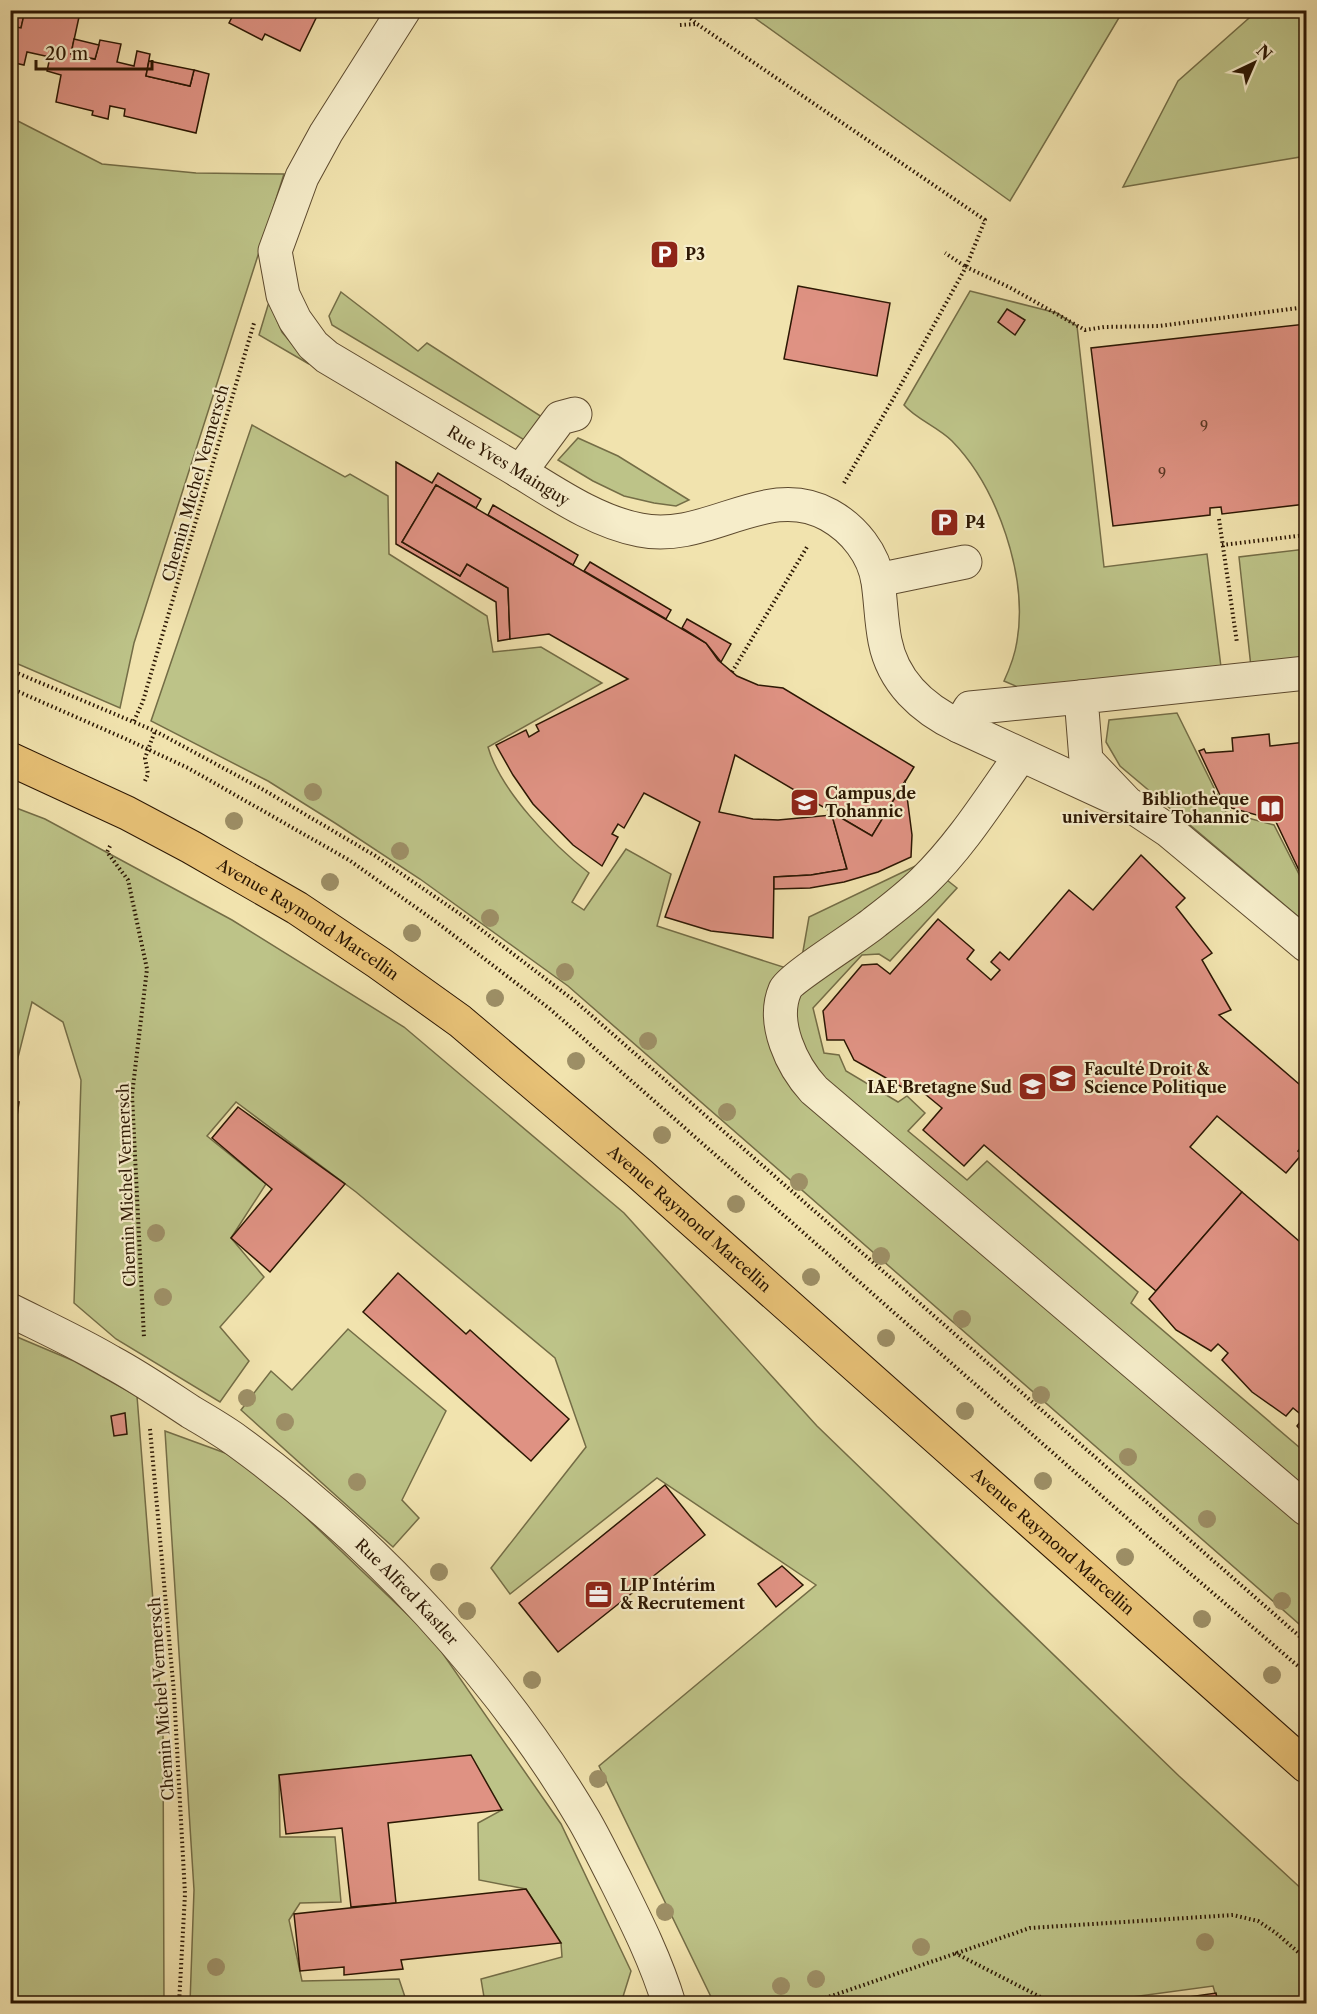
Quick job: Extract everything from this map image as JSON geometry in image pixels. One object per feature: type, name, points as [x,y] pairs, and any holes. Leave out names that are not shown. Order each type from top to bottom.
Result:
[{"type":"main road","name":"Avenue Raymond Marcellin","points":[[10,759],[127,813],[297,908],[460,1021],[640,1174],[1306,1766]]},
{"type":"street","name":"Rue Yves Mainguy","points":[[404,10],[326,133],[302,177],[275,251],[283,295],[303,333],[313,345],[327,357],[519,472],[616,523],[641,530],[673,532],[688,530],[763,507],[789,503],[813,508],[841,522],[860,542],[872,560],[878,580],[885,642],[903,682],[915,699],[944,719],[1127,803]]},
{"type":"street","points":[[519,472],[560,418],[575,414]]},
{"type":"street","points":[[878,580],[965,562]]},
{"type":"street","points":[[959,726],[970,708],[1306,674]]},
{"type":"street","points":[[1081,697],[1086,760],[1127,803],[1169,831],[1306,945]]},
{"type":"street","points":[[1021,754],[947,856],[925,880],[860,934],[786,987],[780,1004],[785,1038],[792,1060],[814,1090],[1306,1509]]},
{"type":"street","name":"Rue Alfred Kastler","points":[[10,1310],[110,1361],[234,1439],[294,1484],[350,1533],[401,1585],[466,1656],[544,1758],[584,1821],[626,1902],[663,1983],[669,2004]]},
{"type":"path","points":[[680,10],[697,24],[985,220],[966,267],[894,399],[732,672]]},
{"type":"path","points":[[680,25],[697,24]]},
{"type":"path","points":[[945,254],[966,267],[1010,287],[1085,330],[1104,327],[1159,326],[1306,307]]},
{"type":"path","name":"Chemin Michel Vermersch","points":[[134,721],[143,701],[256,319]]},
{"type":"path","points":[[1219,519],[1242,680]]},
{"type":"path","points":[[1222,545],[1306,535]]},
{"type":"path","points":[[10,670],[155,730],[262,789],[374,855],[474,924],[576,1002],[1306,1642]]},
{"type":"path","points":[[10,688],[148,749],[197,774],[349,860],[435,921],[550,1009],[1171,1557],[1306,1673]]},
{"type":"path","points":[[148,749],[155,730]]},
{"type":"path","name":"Chemin Michel Vermersch","points":[[107,852],[128,880],[147,969],[132,1095],[144,1346]]},
{"type":"path","points":[[1302,1146],[1306,1149]]},
{"type":"path","name":"Chemin Michel Vermersch","points":[[150,1428],[174,1693],[185,1894],[178,2004]]},
{"type":"path","points":[[808,2004],[1030,1928],[1233,1915],[1258,1921],[1306,1959]]},
{"type":"path","points":[[954,1953],[1054,2004]]},
{"type":"green space","points":[[745,11],[1123,11],[1010,201]]},
{"type":"green space","points":[[1257,11],[1306,11],[1306,156],[1123,187],[1178,81]]},
{"type":"green space","points":[[10,117],[102,164],[196,173],[284,174],[134,643],[120,708],[11,661]]},
{"type":"green space","points":[[970,291],[1057,313],[1077,326],[1104,567],[1207,554],[1221,667],[1025,690],[1004,681],[1015,651],[1019,616],[1018,589],[1006,535],[996,508],[968,460],[952,441],[904,405]]},
{"type":"green space","points":[[341,292],[418,351],[427,343],[542,417],[526,441],[332,325],[329,316]]},
{"type":"green space","points":[[269,302],[282,332],[309,364],[259,335]]},
{"type":"green space","points":[[252,425],[345,477],[350,474],[388,496],[389,554],[487,616],[493,652],[541,647],[602,683],[488,747],[494,764],[504,781],[529,816],[560,848],[589,873],[572,902],[584,910],[626,849],[671,874],[657,926],[786,968],[802,957],[809,917],[924,862],[957,888],[890,961],[879,954],[862,955],[813,1008],[824,1053],[839,1055],[846,1071],[898,1102],[907,1096],[925,1113],[908,1131],[967,1180],[987,1161],[1138,1292],[1131,1303],[1306,1453],[1306,1630],[568,986],[420,879],[335,823],[268,781],[151,721]]},
{"type":"green space","points":[[578,438],[618,456],[689,500],[676,506],[654,503],[624,496],[593,481],[558,460]]},
{"type":"green space","points":[[1306,549],[1306,662],[1251,667],[1239,557]]},
{"type":"green space","points":[[1177,713],[1226,812],[1274,825],[1306,888],[1306,923],[1120,766],[1106,742],[1109,720]]},
{"type":"green space","points":[[11,806],[45,819],[232,920],[404,1027],[624,1213],[817,1426],[1179,1776],[1306,1893],[1306,2003],[1218,2003],[1213,1986],[1080,2004],[714,2003],[599,1766],[816,1585],[657,1478],[510,1594],[491,1568],[586,1447],[555,1358],[356,1192],[236,1102],[207,1136],[266,1184],[231,1238],[264,1277],[220,1327],[249,1361],[220,1402],[116,1339],[74,1303],[81,1080],[63,1022],[32,1002],[11,1085]]},
{"type":"green space","points":[[348,1329],[446,1411],[402,1500],[419,1518],[393,1547],[241,1410],[271,1371],[292,1390]]},
{"type":"green space","points":[[10,1334],[74,1361],[137,1396],[163,1729],[164,2003],[11,2003]]},
{"type":"green space","points":[[165,1431],[247,1461],[432,1638],[561,1824],[631,1971],[621,2003],[485,2003],[481,1979],[562,1957],[561,1943],[526,1889],[479,1880],[478,1823],[502,1810],[279,1776],[280,1837],[335,1837],[341,1902],[300,1903],[289,1920],[302,1981],[399,1979],[407,2003],[190,2003],[194,1890]]},
{"type":"building","points":[[10,10],[25,12],[21,28],[10,26]]},
{"type":"building","points":[[25,10],[49,10],[79,17],[71,54],[95,59],[100,40],[121,44],[117,62],[134,66],[137,51],[150,54],[146,76],[190,86],[194,70],[209,74],[196,133],[124,116],[125,109],[110,106],[108,119],[92,115],[93,111],[56,102],[61,75],[47,71],[50,57],[27,52],[24,65],[10,62],[10,26],[21,28]]},
{"type":"building","points":[[219,10],[320,10],[300,51],[265,34],[262,40],[229,23],[232,17]]},
{"type":"building","points":[[74,39],[99,45],[95,59],[71,54]]},
{"type":"building","points":[[149,61],[194,70],[190,86],[146,76]]},
{"type":"building","points":[[798,286],[890,303],[877,376],[784,359]]},
{"type":"building","points":[[1007,309],[1025,320],[1015,335],[998,322]]},
{"type":"building","points":[[1306,324],[1306,504],[1222,514],[1221,507],[1210,508],[1210,515],[1113,526],[1091,348]]},
{"type":"building","points":[[396,462],[432,483],[438,473],[481,499],[476,508],[436,485],[402,542],[460,576],[467,564],[508,588],[510,639],[498,641],[496,602],[396,544]]},
{"type":"building","points":[[436,485],[706,643],[718,660],[737,676],[758,685],[783,688],[914,767],[872,836],[735,755],[719,812],[753,819],[778,820],[832,815],[847,869],[811,875],[774,877],[773,938],[711,931],[665,917],[700,822],[644,793],[624,828],[618,824],[612,834],[618,837],[602,866],[573,845],[533,804],[496,745],[526,730],[529,737],[539,731],[536,725],[628,679],[549,634],[510,639],[508,588],[467,564],[460,576],[402,542]]},
{"type":"building","points":[[493,505],[578,555],[573,565],[488,515]]},
{"type":"building","points":[[590,562],[671,610],[666,619],[584,571]]},
{"type":"building","points":[[687,619],[731,644],[721,662],[706,643],[682,628]]},
{"type":"building","name":"Bibliothèque universitaire Tohannic","points":[[1269,734],[1270,746],[1306,742],[1306,885],[1275,820],[1228,807],[1230,810],[1227,810],[1199,751],[1204,749],[1206,753],[1233,751],[1232,738]]},
{"type":"building","points":[[905,781],[912,835],[911,857],[878,872],[844,882],[810,888],[774,889],[774,877],[811,875],[847,869],[831,812],[872,836]]},
{"type":"building","points":[[1141,855],[1185,898],[1176,907],[1212,953],[1202,960],[1231,1010],[1219,1015],[1306,1090],[1306,1144],[1305,1142],[1298,1151],[1302,1154],[1286,1173],[1217,1116],[1190,1147],[1242,1192],[1156,1291],[984,1145],[964,1166],[923,1130],[942,1108],[908,1080],[902,1087],[854,1060],[844,1040],[827,1040],[823,1011],[862,965],[877,964],[890,974],[938,919],[974,950],[967,959],[991,980],[1000,970],[991,962],[1000,952],[1009,960],[1069,890],[1093,910]]},
{"type":"building","points":[[10,1101],[19,1102],[11,1160],[10,1160]]},
{"type":"building","points":[[238,1107],[345,1184],[270,1272],[231,1238],[272,1189],[212,1138]]},
{"type":"building","points":[[1242,1192],[1306,1247],[1306,1436],[1297,1426],[1304,1417],[1293,1408],[1286,1416],[1252,1392],[1222,1360],[1228,1353],[1218,1344],[1211,1351],[1176,1330],[1149,1299]]},
{"type":"building","points":[[398,1273],[466,1334],[470,1330],[569,1419],[531,1461],[363,1312]]},
{"type":"building","points":[[125,1413],[127,1434],[114,1436],[111,1416]]},
{"type":"building","points":[[665,1485],[705,1535],[558,1652],[519,1603]]},
{"type":"building","points":[[782,1566],[803,1585],[776,1607],[758,1584]]},
{"type":"building","points":[[471,1755],[502,1810],[388,1823],[396,1903],[351,1907],[342,1828],[286,1834],[279,1775]]},
{"type":"building","points":[[526,1889],[561,1943],[401,1960],[403,1969],[344,1975],[344,1967],[300,1971],[294,1914]]},
{"type":"building","points":[[1216,1993],[1218,2004],[1140,2004]]},
{"type":"place","name":"P3","points":[[664,254]]},
{"type":"place","name":"P4","points":[[944,522]]},
{"type":"place","name":"Campus de Tohannic","points":[[804,802]]},
{"type":"place","name":"Bibliothèque universitaire Tohannic","points":[[1270,808]]},
{"type":"place","name":"Faculté Droit & Science Politique","points":[[1063,1078]]},
{"type":"place","name":"IAE Bretagne Sud","points":[[1033,1087]]},
{"type":"place","name":"LIP Intérim & Recrutement","points":[[599,1594]]}]
